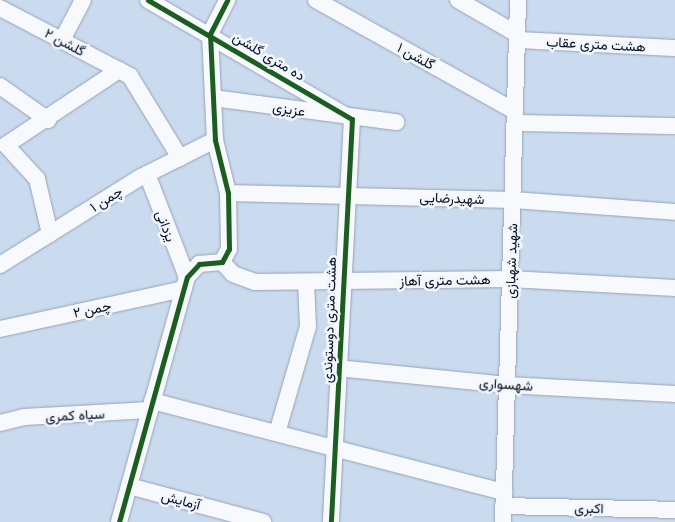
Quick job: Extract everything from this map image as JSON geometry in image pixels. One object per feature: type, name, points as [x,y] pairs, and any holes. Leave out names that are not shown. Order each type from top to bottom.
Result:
[{"type":"street","points":[[62,40],[83,0]]},
{"type":"street","name":"ده متری گلشن","points":[[148,0],[210,34],[352,119]]},
{"type":"street","points":[[222,262],[229,249],[228,193],[215,140],[210,34],[227,0]]},
{"type":"street","name":"گلشن ۱","points":[[316,0],[515,117]]},
{"type":"street","points":[[458,0],[517,37]]},
{"type":"street","name":"شهید شهبازی","points":[[503,507],[518,0]]},
{"type":"street","name":"گلشن ۲","points":[[0,8],[125,73]]},
{"type":"street","name":"هشت متری عقاب","points":[[517,37],[675,48]]},
{"type":"street","points":[[50,234],[38,179],[6,145],[125,73],[180,158]]},
{"type":"street","points":[[0,86],[48,120]]},
{"type":"street","name":"عزیزی","points":[[214,98],[352,119],[396,122]]},
{"type":"street","points":[[515,117],[675,126]]},
{"type":"street","name":"هشت متری دوستوندی","points":[[331,522],[337,448],[337,368],[345,194],[352,119]]},
{"type":"street","name":"چمن ۱","points":[[0,265],[147,174],[215,140]]},
{"type":"street","name":"یزدانی","points":[[147,174],[185,282]]},
{"type":"street","name":"شهیدرضایی","points":[[228,193],[345,194],[513,200],[675,212]]},
{"type":"street","name":"چمن ۲","points":[[0,329],[185,282],[199,264],[222,262]]},
{"type":"street","name":"هشت متری آهاز","points":[[222,262],[233,274],[255,282],[510,279],[675,288]]},
{"type":"street","points":[[119,522],[185,282]]},
{"type":"street","points":[[277,433],[308,326],[306,282]]},
{"type":"street","name":"شهسواری","points":[[337,368],[507,385],[675,394]]},
{"type":"street","name":"سیاه کمری","points":[[0,423],[24,417],[151,406],[337,448]]},
{"type":"street","name":"اکبری","points":[[337,448],[503,507],[675,510]]},
{"type":"street","name":"آزمایش","points":[[129,486],[263,522]]},
{"type":"cycle path","points":[[148,0],[352,119],[331,522]]},
{"type":"cycle path","points":[[119,522],[187,277],[199,264],[222,262],[229,249],[228,193],[215,140],[210,34],[227,0]]}]
